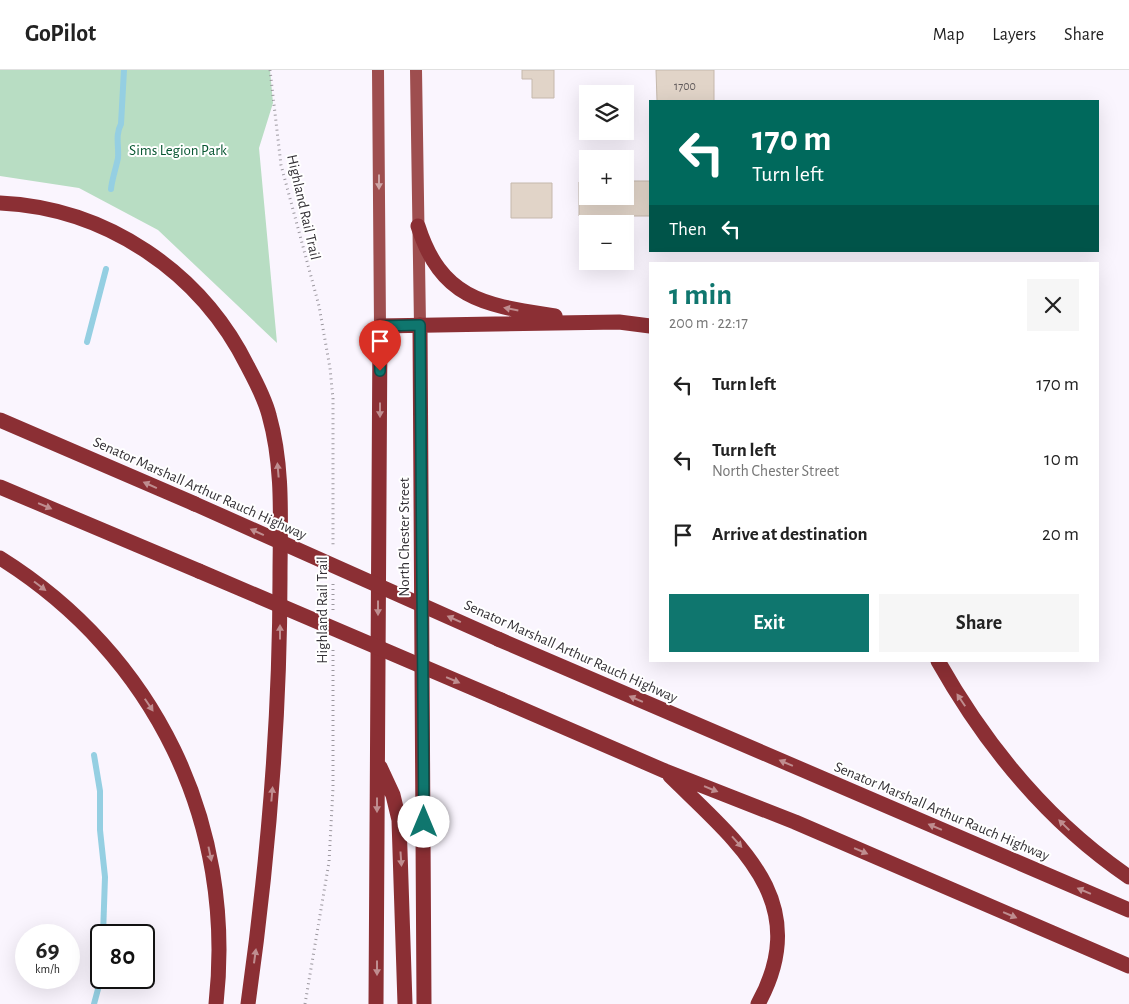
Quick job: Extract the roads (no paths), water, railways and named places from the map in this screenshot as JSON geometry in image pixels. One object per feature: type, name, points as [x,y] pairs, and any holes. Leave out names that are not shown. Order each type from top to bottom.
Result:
[{"type":"highway","points":[[0,203],[46,208],[97,224],[144,249],[165,264],[192,288],[232,337],[268,412],[275,439],[280,488],[280,642],[272,792],[258,933],[248,1004]]},
{"type":"highway","points":[[418,226],[424,247],[434,264],[450,282],[468,295],[488,304],[593,323]]},
{"type":"highway","points":[[380,326],[619,322],[649,326]]},
{"type":"highway","name":"North Chester Street","points":[[420,325],[424,1004]]},
{"type":"highway","name":"North Chester Street","points":[[376,1004],[380,326]]},
{"type":"highway","name":"Senator Marshall Arthur Rauch Highway","points":[[0,420],[498,639],[1129,910]]},
{"type":"highway","points":[[0,487],[665,771],[795,822],[1129,966]]},
{"type":"highway","points":[[0,558],[62,603],[111,653],[158,718],[178,756],[201,818],[212,865],[218,904],[220,962],[216,1004]]},
{"type":"highway","points":[[939,662],[958,695],[999,753],[1040,802],[1072,834],[1129,877]]},
{"type":"highway","points":[[378,762],[393,795],[399,820],[405,1004]]},
{"type":"highway","points":[[665,771],[749,856],[768,890],[774,906],[778,931],[773,969],[758,1004]]},
{"type":"main road","name":"North Chester Street","points":[[378,70],[380,326]]},
{"type":"main road","name":"North Chester Street","points":[[416,70],[420,325]]},
{"type":"waterway","points":[[111,189],[118,158],[124,70]]},
{"type":"waterway","points":[[87,342],[106,269]]},
{"type":"waterway","points":[[94,755],[100,791],[100,830],[105,877],[103,924]]},
{"type":"waterway","points":[[94,1004],[98,989]]},
{"type":"park label","name":"Sims Legion Park","points":[[178,150]]}]
